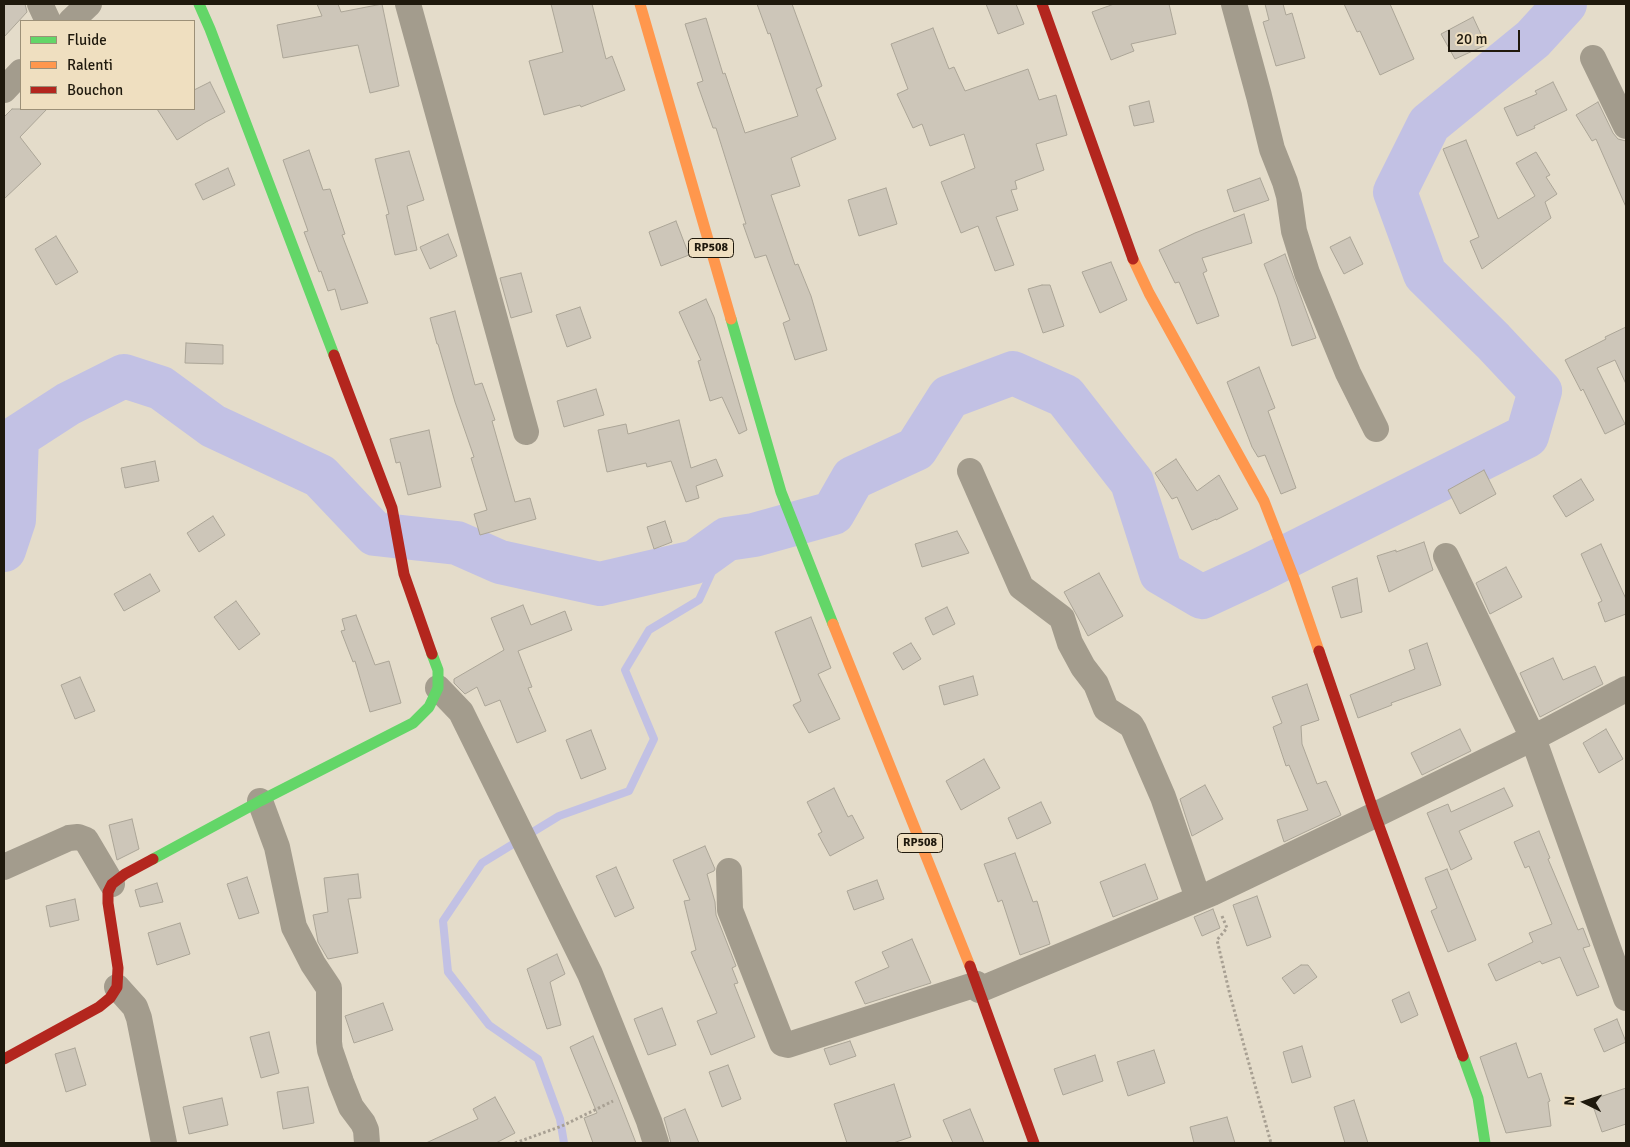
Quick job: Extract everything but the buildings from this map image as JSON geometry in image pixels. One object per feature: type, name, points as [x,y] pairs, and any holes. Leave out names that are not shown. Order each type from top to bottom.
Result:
[{"type":"street","points":[[40,4],[48,20]]},
{"type":"street","points":[[72,20],[88,4]]},
{"type":"street","points":[[4,1059],[99,1007],[110,998],[117,987],[118,968],[108,903],[108,892],[112,884],[125,874],[260,801],[413,723],[429,707],[438,688],[438,670],[404,574],[392,508],[199,4]]},
{"type":"street","points":[[408,4],[526,432]]},
{"type":"street","name":"RP508","points":[[640,4],[781,492],[978,987],[1034,1143]]},
{"type":"street","points":[[1042,4],[1134,263],[1264,501],[1295,581],[1375,815],[1478,1098],[1486,1143]]},
{"type":"street","points":[[1234,4],[1272,149],[1289,196],[1294,230],[1307,274],[1348,373],[1376,429]]},
{"type":"street","points":[[1593,58],[1626,126]]},
{"type":"street","points":[[4,90],[20,73]]},
{"type":"street","points":[[970,471],[1021,587],[1062,618],[1070,644],[1083,667],[1096,684],[1106,709],[1131,725],[1134,730],[1205,896]]},
{"type":"street","points":[[1446,556],[1533,738],[1626,998]]},
{"type":"street","points":[[438,688],[461,712],[590,974],[656,1143]]},
{"type":"street","points":[[729,871],[730,910],[782,1043],[788,1045],[978,987],[1205,896],[1533,738],[1626,689]]},
{"type":"street","points":[[260,801],[277,847],[294,927],[313,964],[329,988],[330,1050],[351,1107],[366,1130],[367,1143]]},
{"type":"street","points":[[4,867],[69,838],[78,837],[86,840],[112,884]]},
{"type":"street","points":[[117,987],[134,1008],[139,1018],[164,1143]]},
{"type":"path","points":[[1205,896],[1227,928],[1217,940],[1235,1014],[1271,1143]]},
{"type":"path","points":[[514,1143],[562,1126],[609,1102],[637,1091]]},
{"type":"waterway","points":[[4,550],[14,520],[17,437],[68,404],[124,376],[161,388],[213,426],[320,476],[375,534],[457,543],[500,562],[600,584],[695,562],[727,539],[754,535],[833,513],[853,478],[916,449],[949,397],[1013,373],[1065,396],[1132,482],[1161,573],[1202,597],[1258,571],[1527,436],[1540,391],[1493,341],[1425,274],[1395,192],[1429,124],[1533,39],[1565,4]]},
{"type":"waterway","points":[[564,1143],[560,1119],[538,1059],[489,1025],[448,972],[443,921],[482,863],[559,816],[629,791],[654,739],[625,670],[649,630],[699,600],[727,539]]},
{"type":"traffic: fast","points":[[199,4],[334,355]]},
{"type":"traffic: fast","points":[[731,319],[781,492],[833,624]]},
{"type":"traffic: fast","points":[[153,859],[260,801],[413,723],[429,707],[438,688],[438,670],[432,654]]},
{"type":"traffic: fast","points":[[1463,1056],[1478,1098],[1485,1143]]},
{"type":"traffic: slow","points":[[640,4],[731,319]]},
{"type":"traffic: slow","points":[[1133,259],[1149,293],[1264,501],[1295,581],[1319,651]]},
{"type":"traffic: slow","points":[[833,624],[970,966]]},
{"type":"traffic: jam","points":[[1042,4],[1133,259]]},
{"type":"traffic: jam","points":[[334,355],[392,508],[404,574],[432,654]]},
{"type":"traffic: jam","points":[[1319,651],[1375,815],[1463,1056]]},
{"type":"traffic: jam","points":[[4,1059],[99,1007],[110,998],[117,987],[118,968],[108,892],[112,884],[125,874],[153,859]]},
{"type":"traffic: jam","points":[[970,966],[1034,1143]]}]
